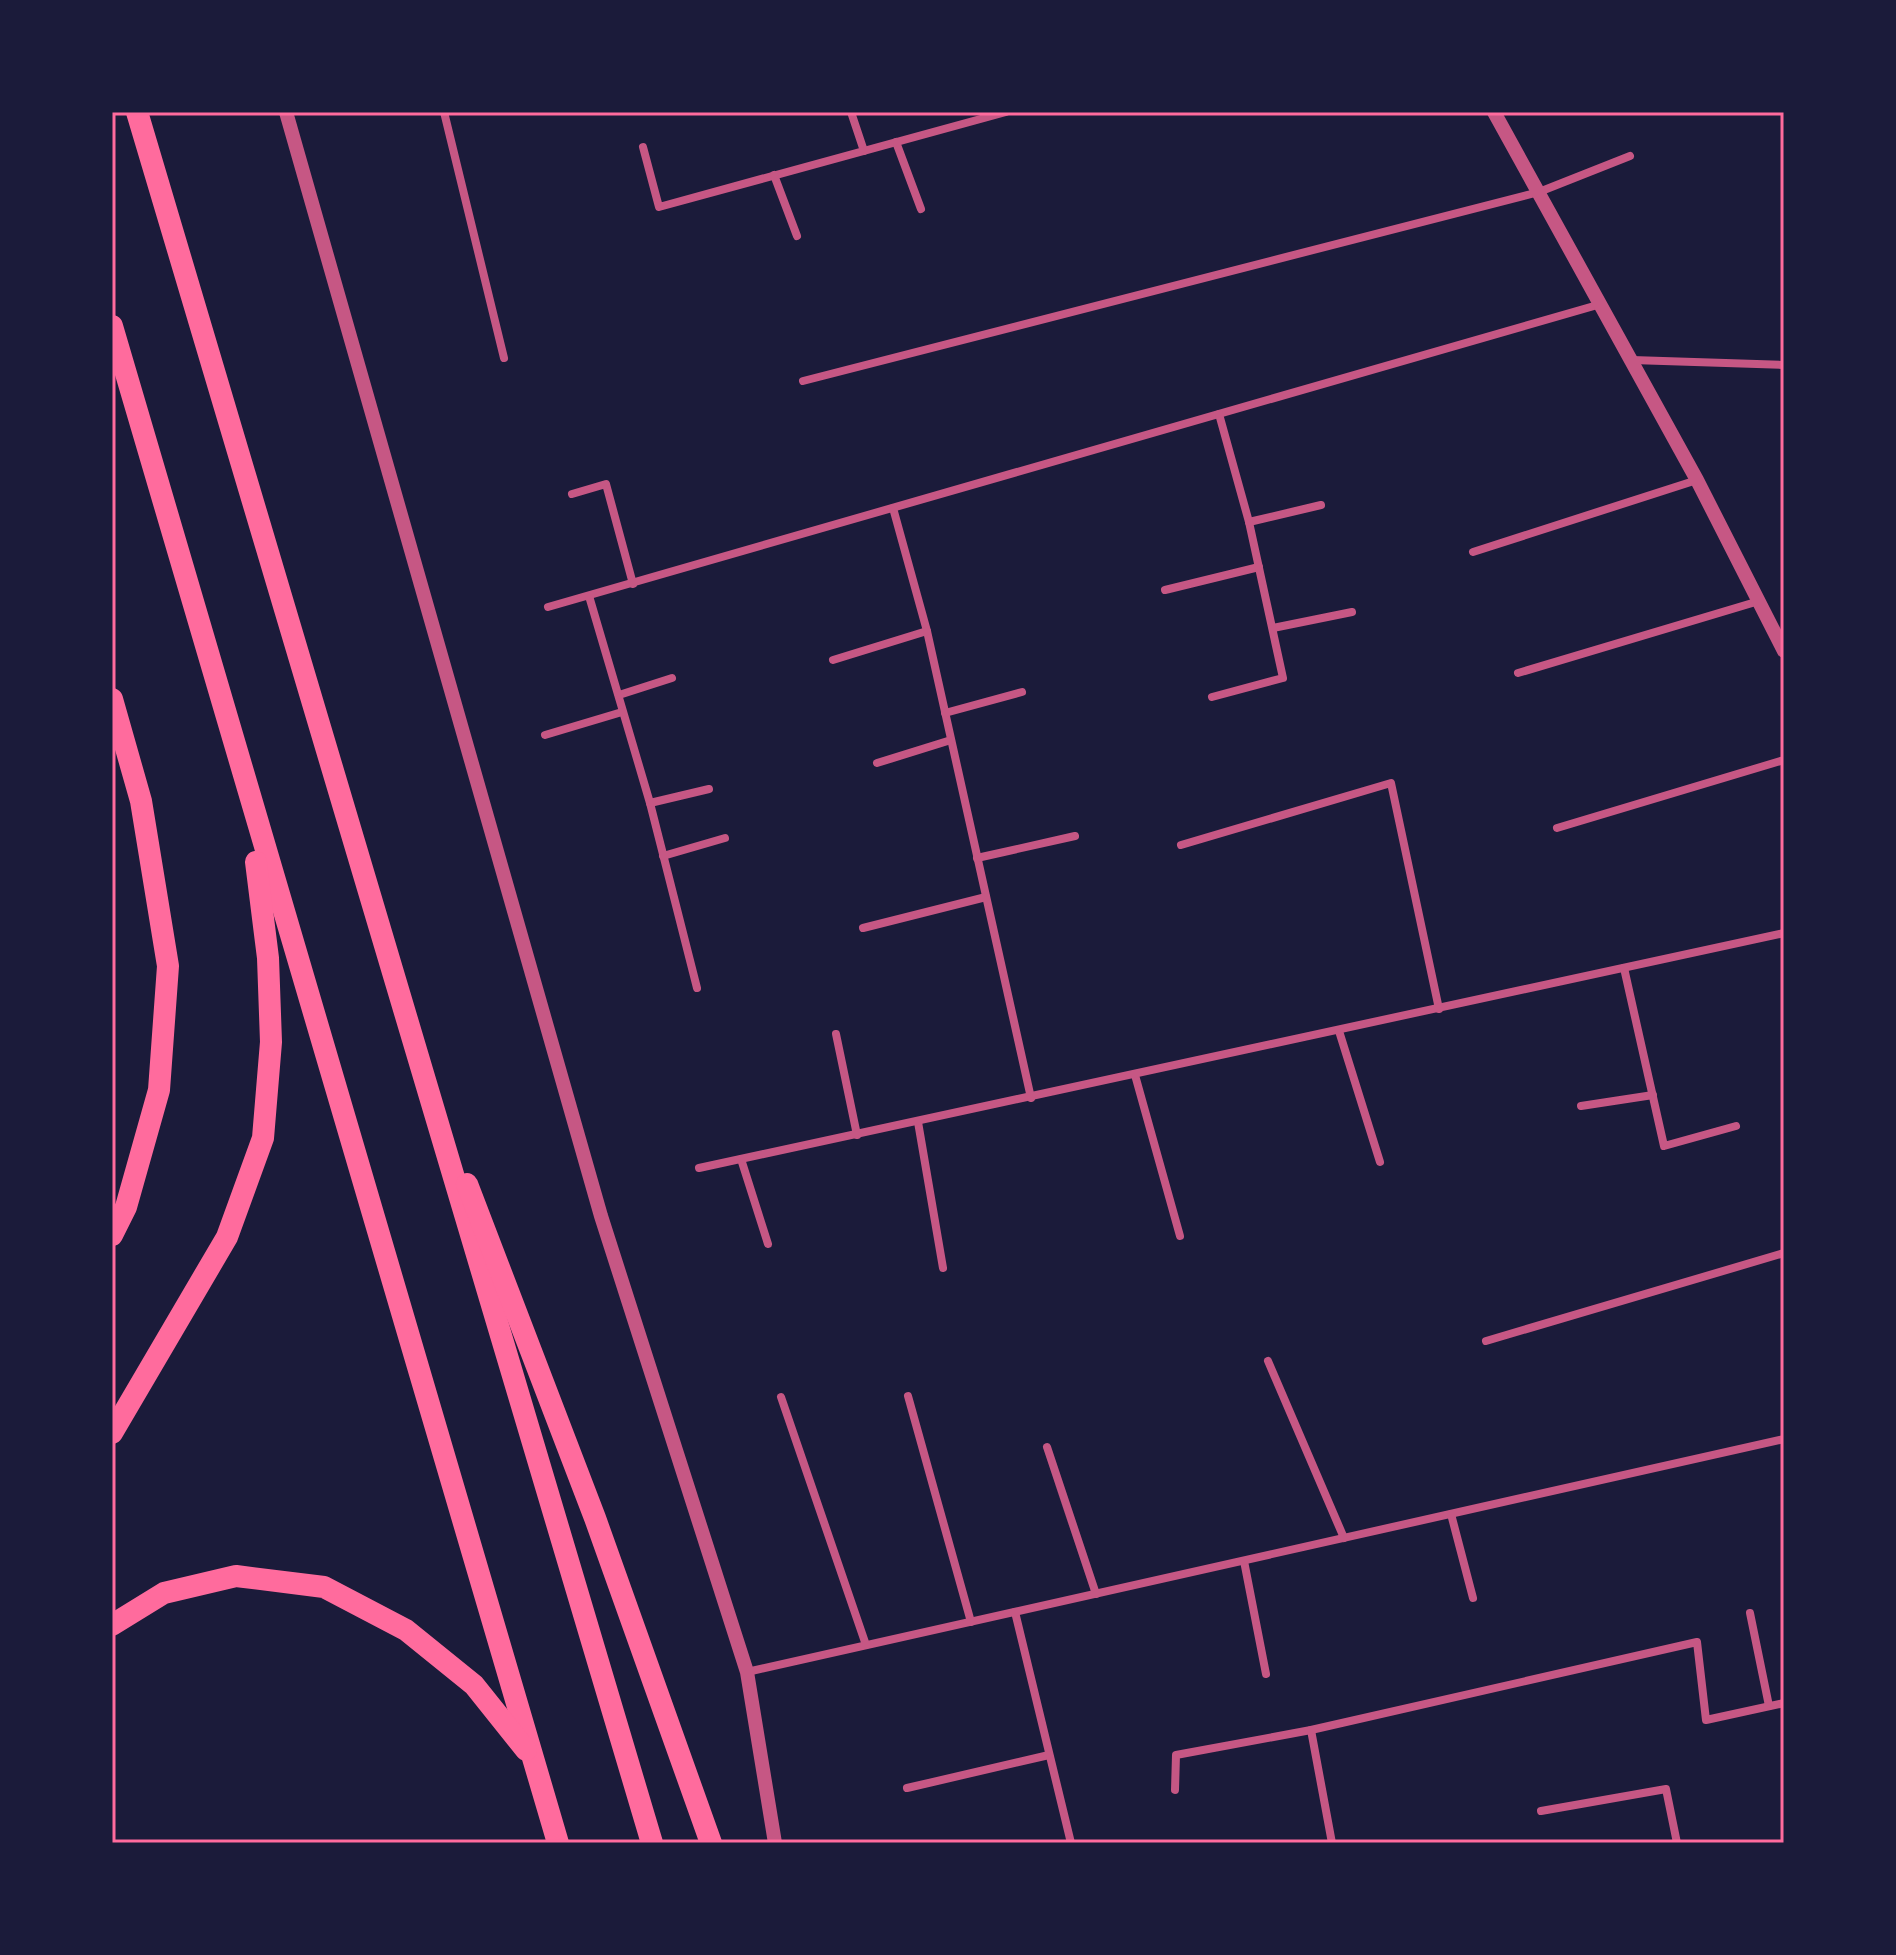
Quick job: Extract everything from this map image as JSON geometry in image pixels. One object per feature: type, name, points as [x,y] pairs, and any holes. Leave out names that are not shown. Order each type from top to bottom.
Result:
[{"type":"highway","points":[[137,112],[401,1010],[652,1843]]},
{"type":"highway","points":[[112,326],[558,1843]]},
{"type":"highway","points":[[112,699],[141,801],[168,966],[159,1090],[126,1207],[112,1235]]},
{"type":"highway","points":[[112,1433],[227,1237],[263,1138],[271,1042],[268,958],[248,797]]},
{"type":"highway","points":[[401,1010],[595,1518],[711,1843]]},
{"type":"highway","points":[[112,1625],[164,1593],[236,1576],[324,1587],[406,1630],[474,1685],[534,1760]]},
{"type":"street","points":[[286,112],[601,1216],[747,1672],[775,1843]]},
{"type":"street","points":[[444,112],[504,358]]},
{"type":"street","points":[[851,112],[864,151]]},
{"type":"street","points":[[643,147],[659,207],[1006,112]]},
{"type":"street","points":[[1494,112],[1697,480],[1784,651]]},
{"type":"street","points":[[896,142],[921,209]]},
{"type":"street","points":[[803,381],[1539,192],[1630,156]]},
{"type":"street","points":[[774,175],[797,236]]},
{"type":"street","points":[[548,607],[1602,304]]},
{"type":"street","points":[[1632,360],[1784,365]]},
{"type":"street","points":[[1212,697],[1283,678],[1249,522],[1219,414]]},
{"type":"street","points":[[1473,552],[1697,480]]},
{"type":"street","points":[[572,494],[606,484],[633,584]]},
{"type":"street","points":[[1249,522],[1321,505]]},
{"type":"street","points":[[893,508],[927,631],[1031,1098]]},
{"type":"street","points":[[1165,590],[1259,567]]},
{"type":"street","points":[[589,596],[650,803],[697,988]]},
{"type":"street","points":[[1518,673],[1759,601]]},
{"type":"street","points":[[1273,628],[1352,612]]},
{"type":"street","points":[[833,660],[927,631]]},
{"type":"street","points":[[619,695],[672,678]]},
{"type":"street","points":[[945,713],[1022,692]]},
{"type":"street","points":[[545,735],[622,712]]},
{"type":"street","points":[[877,763],[951,740]]},
{"type":"street","points":[[1557,828],[1784,760]]},
{"type":"street","points":[[1181,845],[1391,783],[1439,1009]]},
{"type":"street","points":[[650,803],[709,789]]},
{"type":"street","points":[[977,858],[1075,836]]},
{"type":"street","points":[[663,856],[725,838]]},
{"type":"street","points":[[863,928],[986,897]]},
{"type":"street","points":[[699,1168],[1784,933]]},
{"type":"street","points":[[1624,968],[1664,1146],[1736,1126]]},
{"type":"street","points":[[1339,1031],[1380,1162]]},
{"type":"street","points":[[836,1034],[857,1135]]},
{"type":"street","points":[[1135,1075],[1180,1236]]},
{"type":"street","points":[[1581,1106],[1653,1095]]},
{"type":"street","points":[[918,1122],[943,1268]]},
{"type":"street","points":[[741,1159],[768,1244]]},
{"type":"street","points":[[1486,1341],[1784,1253]]},
{"type":"street","points":[[1268,1361],[1344,1538]]},
{"type":"street","points":[[908,1396],[971,1622]]},
{"type":"street","points":[[781,1397],[866,1645]]},
{"type":"street","points":[[747,1672],[1784,1439]]},
{"type":"street","points":[[1047,1447],[1096,1594]]},
{"type":"street","points":[[1451,1514],[1473,1598]]},
{"type":"street","points":[[1244,1561],[1266,1674]]},
{"type":"street","points":[[1015,1612],[1071,1843]]},
{"type":"street","points":[[1750,1613],[1769,1706]]},
{"type":"street","points":[[1175,1790],[1176,1755],[1311,1730],[1697,1642],[1706,1720],[1784,1703]]},
{"type":"street","points":[[1311,1730],[1332,1843]]},
{"type":"street","points":[[907,1788],[1049,1755]]},
{"type":"street","points":[[1541,1811],[1666,1789],[1677,1843]]}]
